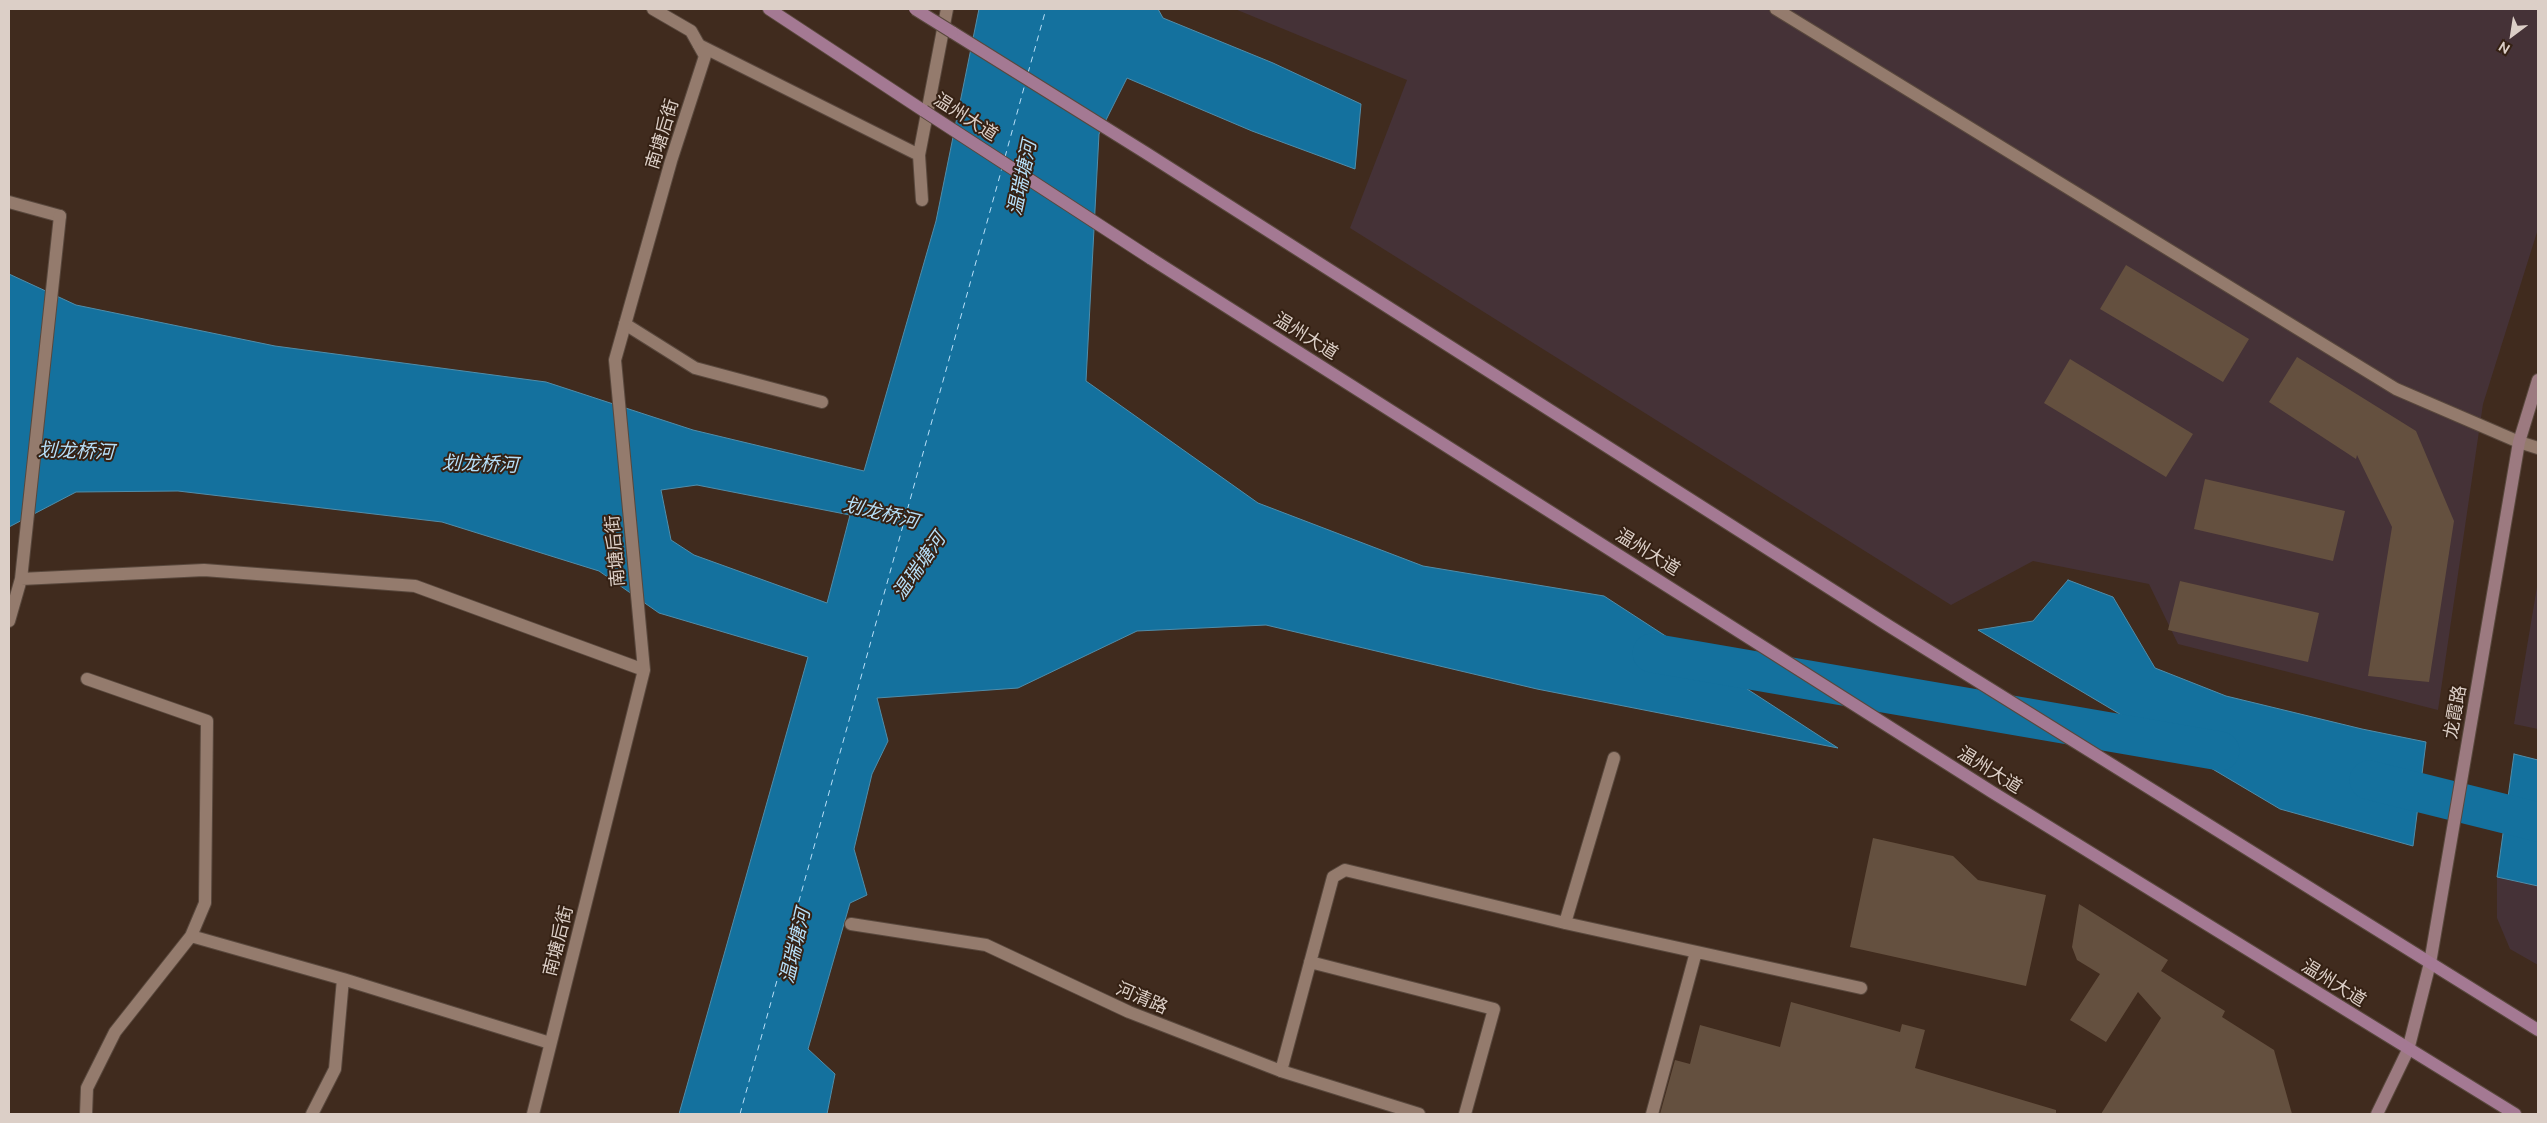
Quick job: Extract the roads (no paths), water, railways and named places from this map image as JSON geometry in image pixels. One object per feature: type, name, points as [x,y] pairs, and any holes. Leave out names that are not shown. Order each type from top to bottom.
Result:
[{"type":"main road","name":"温州大道","points":[[769,9],[1150,258],[1992,792],[2408,1050],[2515,1114]]},
{"type":"main road","points":[[915,9],[1146,153],[1889,626],[2538,1030]]},
{"type":"main road","name":"龙霞路","points":[[2377,1114],[2408,1050],[2430,963],[2519,442],[2538,380]]},
{"type":"street","points":[[653,9],[691,31],[698,45],[919,155]]},
{"type":"street","points":[[922,200],[919,155],[947,9]]},
{"type":"street","points":[[1776,9],[2396,389],[2519,442],[2538,448]]},
{"type":"street","name":"南塘后街","points":[[533,1114],[644,670],[614,360],[671,161],[705,56],[698,45]]},
{"type":"street","points":[[9,202],[60,216],[21,579],[9,621]]},
{"type":"street","points":[[625,324],[695,368],[822,402]]},
{"type":"street","points":[[21,579],[204,570],[415,586],[644,670]]},
{"type":"street","points":[[86,1114],[87,1088],[115,1032],[191,936],[205,903],[207,721],[87,679]]},
{"type":"street","points":[[1565,923],[1614,758]]},
{"type":"street","points":[[1281,1071],[1333,877],[1345,870],[1565,923],[1861,988]]},
{"type":"street","name":"河清路","points":[[851,924],[986,946],[1129,1012],[1281,1071],[1419,1114]]},
{"type":"street","points":[[191,936],[343,979],[550,1043]]},
{"type":"street","points":[[1652,1114],[1696,952]]},
{"type":"street","points":[[1310,962],[1494,1009],[1464,1114]]},
{"type":"street","points":[[312,1114],[335,1069],[343,979]]},
{"type":"water","points":[[979,9],[1158,9],[1163,18],[1273,63],[1361,104],[1355,169],[1252,131],[1127,78],[1099,134],[1086,381],[1258,503],[1423,566],[1604,596],[1838,748],[1537,689],[1266,625],[1137,631],[1018,688],[877,698],[888,741],[872,774],[854,849],[867,895],[850,903],[808,1049],[835,1074],[827,1114],[679,1114],[808,657],[659,613],[599,571],[442,522],[178,491],[76,492],[9,527],[9,274],[76,305],[275,346],[546,382],[693,430],[864,471],[936,221]],"holes":[[[697,485],[850,515],[827,603],[694,555],[671,540],[661,490]]]},
{"type":"water","points":[[2068,580],[2113,597],[2155,668],[2226,696],[2362,729],[2426,742],[2413,846],[2280,809],[1978,630],[2033,621]]},
{"type":"water","points":[[2514,754],[2538,760],[2538,886],[2497,877]]},
{"type":"waterway","points":[[1652,653],[2220,751]]},
{"type":"waterway","points":[[2369,780],[2538,822]]},
{"type":"water label","name":"温瑞塘河","points":[[1022,178]]},
{"type":"water label","name":"划龙桥河","points":[[76,451]]},
{"type":"water label","name":"划龙桥河","points":[[480,464]]},
{"type":"water label","name":"划龙桥河","points":[[881,513]]},
{"type":"water label","name":"温瑞塘河","points":[[919,566]]},
{"type":"water label","name":"温瑞塘河","points":[[795,946]]}]
